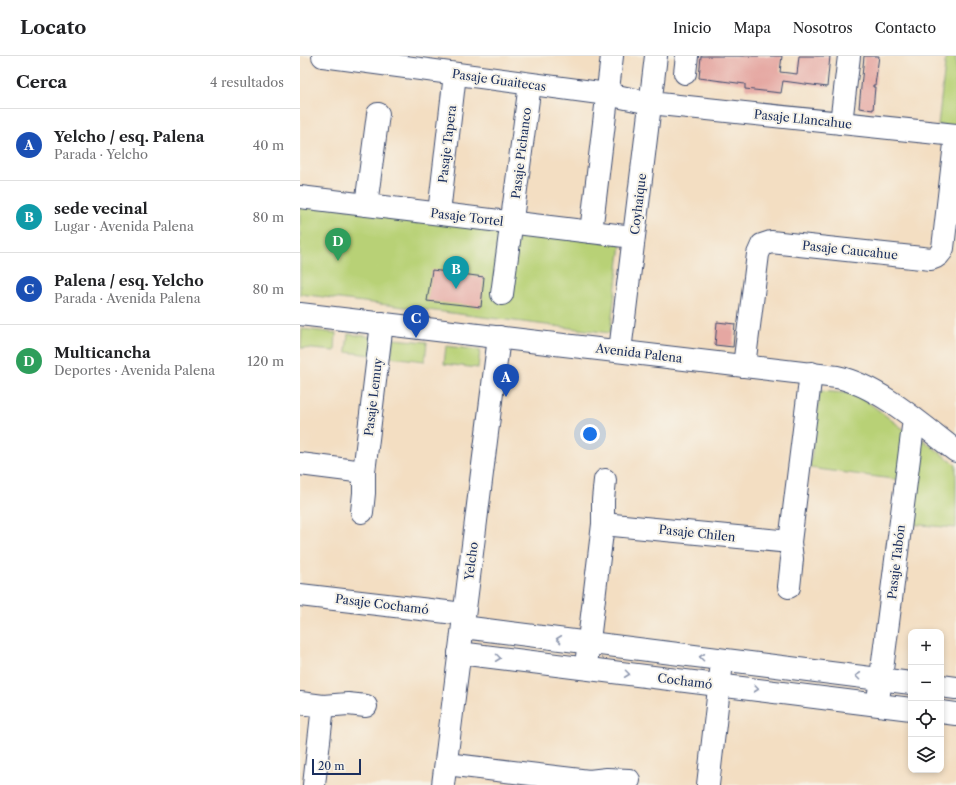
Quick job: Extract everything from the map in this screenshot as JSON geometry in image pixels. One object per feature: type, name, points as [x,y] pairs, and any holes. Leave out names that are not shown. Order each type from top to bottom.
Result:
[{"type":"street","name":"Pasaje Guaitecas","points":[[323,56],[452,68],[530,84],[607,94],[650,103]]},
{"type":"street","points":[[591,232],[612,56]]},
{"type":"street","name":"Coyhaique","points":[[620,351],[656,56]]},
{"type":"street","points":[[841,123],[849,56]]},
{"type":"street","name":"Pasaje Tapera","points":[[439,214],[452,68]]},
{"type":"street","name":"Pasaje Pichanco","points":[[502,294],[530,84]]},
{"type":"street","name":"Pasaje Llancahue","points":[[650,103],[956,135]]},
{"type":"street","points":[[366,205],[378,114]]},
{"type":"street","name":"Pasaje Caucahue","points":[[744,366],[758,254],[762,244],[771,242],[936,258],[941,253],[943,248],[956,135]]},
{"type":"street","name":"Pasaje Tortel","points":[[300,197],[633,237]]},
{"type":"street","name":"Avenida Palena","points":[[300,314],[837,377],[856,382],[873,390],[956,451]]},
{"type":"street","name":"Pasaje Lemuy","points":[[362,512],[364,472],[382,323]]},
{"type":"street","name":"Yelcho","points":[[443,785],[499,337]]},
{"type":"street","points":[[789,587],[792,559],[790,542],[811,373]]},
{"type":"street","name":"Pasaje Tabón","points":[[877,705],[914,419]]},
{"type":"street","points":[[300,464],[364,472]]},
{"type":"street","points":[[585,668],[603,524],[605,480]]},
{"type":"street","name":"Pasaje Chilen","points":[[603,524],[790,542]]},
{"type":"street","name":"Pasaje Cochamó","points":[[300,595],[463,621]]},
{"type":"street","points":[[463,621],[589,643],[908,683]]},
{"type":"street","name":"Cochamó","points":[[459,653],[908,709]]},
{"type":"street","points":[[708,785],[723,659]]},
{"type":"street","points":[[944,686],[956,688]]},
{"type":"street","points":[[300,703],[323,706],[348,704],[366,706]]},
{"type":"street","points":[[314,785],[323,706]]},
{"type":"street","points":[[944,712],[956,714]]},
{"type":"street","points":[[446,764],[589,783],[607,779],[629,780]]},
{"type":"green space","points":[[946,56],[956,56],[956,127],[938,125]]},
{"type":"green space","points":[[300,202],[621,244],[610,333],[300,294]]},
{"type":"green space","points":[[302,329],[336,333],[335,351],[301,348]]},
{"type":"green space","points":[[348,334],[374,337],[372,355],[346,352]]},
{"type":"green space","points":[[393,339],[427,342],[425,361],[391,357]]},
{"type":"green space","points":[[446,346],[480,350],[478,368],[444,364]]},
{"type":"green space","points":[[820,391],[857,394],[906,431],[900,480],[810,468]]},
{"type":"green space","points":[[922,439],[956,465],[956,528],[910,524]]},
{"type":"building","points":[[701,56],[782,56],[780,72],[797,74],[799,56],[830,56],[827,87],[783,81],[781,93],[745,89],[745,84],[699,78]]},
{"type":"building","points":[[864,56],[879,56],[875,85],[873,85],[873,87],[875,87],[873,110],[859,108]]},
{"type":"building","points":[[432,270],[484,277],[481,307],[427,301]]},
{"type":"building","points":[[717,322],[735,324],[733,347],[715,345]]},
{"type":"place","name":"Multicancha","points":[[338,261]]},
{"type":"place","name":"sede vecinal","points":[[456,289]]},
{"type":"place","name":"Palena / esq. Yelcho","points":[[416,338]]},
{"type":"place","name":"Yelcho / esq. Palena","points":[[506,397]]}]
